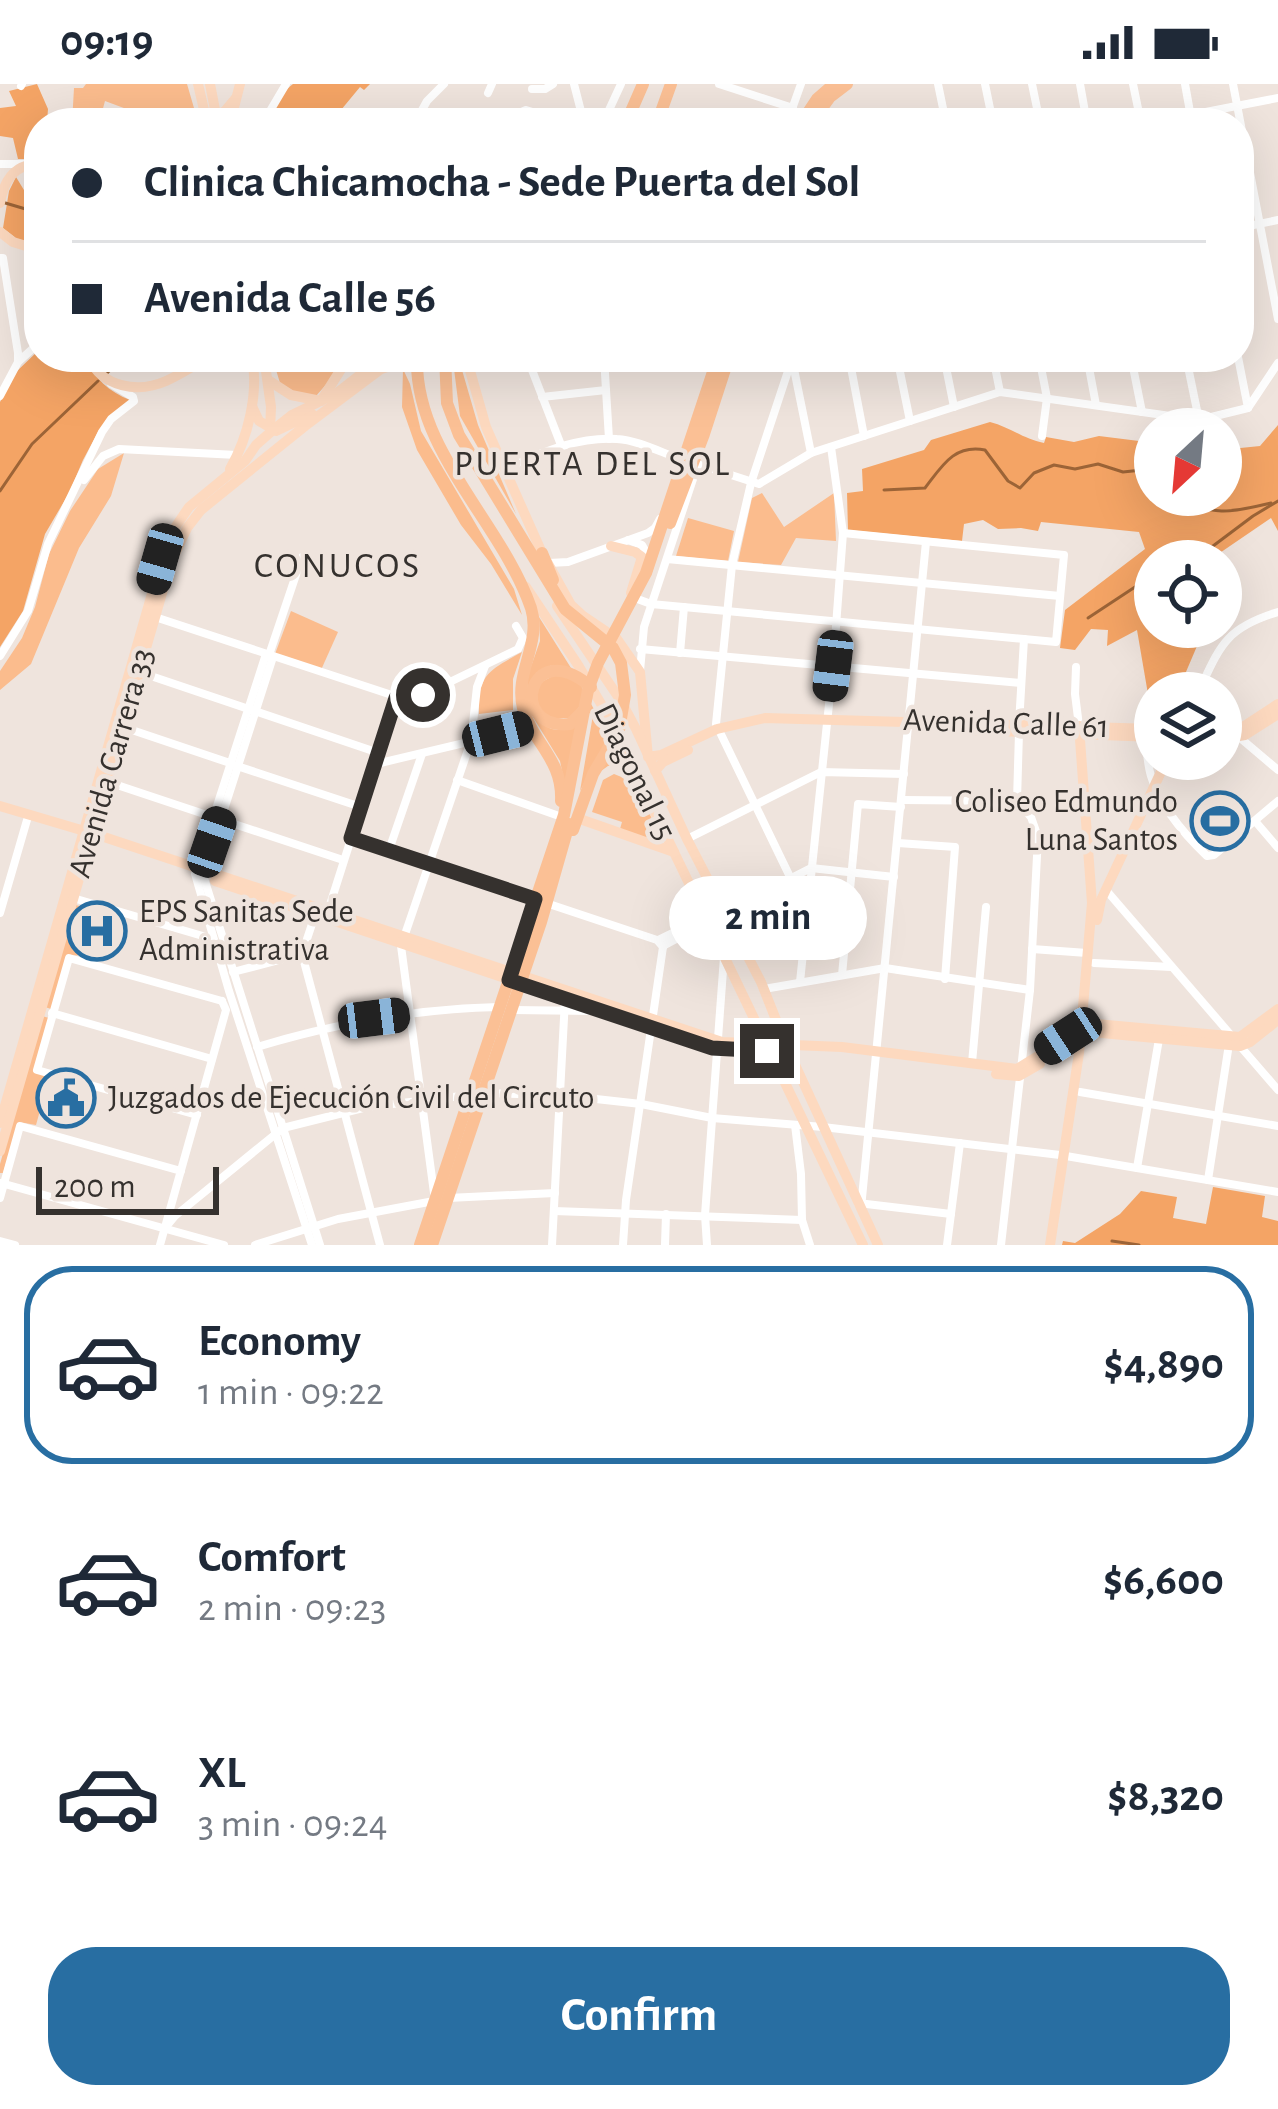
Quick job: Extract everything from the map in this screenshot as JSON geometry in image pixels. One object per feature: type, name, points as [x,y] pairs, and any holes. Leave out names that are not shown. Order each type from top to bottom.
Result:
[{"type":"highway","points":[[811,108],[834,84]]},
{"type":"highway","points":[[822,108],[847,84]]},
{"type":"highway","points":[[413,372],[436,440],[513,568],[534,624],[522,677],[523,709],[554,761],[562,793],[541,922]]},
{"type":"highway","points":[[420,1245],[441,1199],[542,902],[590,779],[619,730],[625,695],[622,667],[610,644],[565,609],[454,427],[445,388],[453,372]]},
{"type":"highway","points":[[644,585],[713,372]]},
{"type":"highway","points":[[556,838],[598,663],[644,585],[724,372]]},
{"type":"highway","points":[[544,558],[565,609]]},
{"type":"highway","points":[[586,712],[569,724],[553,725],[538,716],[533,688],[543,675],[559,669],[575,673],[591,687]]},
{"type":"highway","points":[[515,978],[541,922],[573,809],[586,712]]},
{"type":"highway","points":[[434,1242],[441,1199]]},
{"type":"main road","points":[[0,200],[10,176],[24,169]]},
{"type":"main road","points":[[100,372],[128,386],[153,386],[181,372]]},
{"type":"main road","points":[[220,480],[237,455],[260,372]]},
{"type":"main road","points":[[249,470],[266,444],[272,416],[262,372]]},
{"type":"main road","points":[[267,372],[291,395],[321,401]]},
{"type":"main road","points":[[321,401],[341,372]]},
{"type":"main road","points":[[347,372],[355,378]]},
{"type":"main road","points":[[220,480],[292,415],[364,372]]},
{"type":"main road","points":[[249,470],[377,372]]},
{"type":"main road","points":[[464,372],[551,580],[572,605],[617,639],[640,672],[649,757]]},
{"type":"main road","points":[[252,403],[259,422],[282,430],[344,397]]},
{"type":"main road","name":"Avenida Carrera 33","points":[[0,1123],[87,835],[108,782],[136,670],[171,562],[201,510],[249,470]]},
{"type":"main road","name":"Avenida Carrera 33","points":[[0,1151],[47,1011],[87,835],[160,559],[188,507],[220,480]]},
{"type":"main road","points":[[590,620],[618,618],[642,557],[611,546]]},
{"type":"main road","name":"Diagonal 15","points":[[513,568],[610,718],[769,1048],[801,1125],[863,1245]]},
{"type":"main road","name":"Diagonal 15","points":[[551,580],[562,614],[627,711],[686,839],[742,942],[878,1245]]},
{"type":"main road","points":[[1242,727],[1278,704]]},
{"type":"main road","points":[[1242,735],[1278,714]]},
{"type":"main road","name":"Avenida Calle 61","points":[[649,757],[718,732],[767,725],[909,724],[1134,733]]},
{"type":"main road","points":[[1068,1156],[1080,1092],[1090,958],[1101,891],[1079,730]]},
{"type":"main road","name":"Avenida Calle 61","points":[[655,771],[718,732]]},
{"type":"main road","points":[[1101,891],[1158,780]]},
{"type":"main road","points":[[0,809],[87,835]]},
{"type":"main road","points":[[0,809],[717,1045],[876,1054],[1022,1071]]},
{"type":"main road","points":[[577,818],[674,852]]},
{"type":"main road","points":[[199,872],[321,913]]},
{"type":"main road","points":[[208,893],[218,882]]},
{"type":"main road","points":[[515,978],[565,1005],[652,1024]]},
{"type":"main road","points":[[876,1054],[1022,1071],[1101,1024],[1234,1043],[1278,1009]]},
{"type":"main road","points":[[1084,1032],[1234,1043],[1250,1042],[1278,1020]]},
{"type":"main road","points":[[1054,1245],[1084,1032]]},
{"type":"street","points":[[423,108],[444,84]]},
{"type":"street","points":[[719,84],[793,108],[800,84]]},
{"type":"street","points":[[1233,84],[1237,106]]},
{"type":"street","points":[[532,89],[550,85]]},
{"type":"street","points":[[1230,108],[1278,98]]},
{"type":"street","points":[[0,183],[0,200]]},
{"type":"street","points":[[1254,197],[1278,319]]},
{"type":"street","points":[[1254,225],[1278,220]]},
{"type":"street","points":[[2,258],[18,362]]},
{"type":"street","points":[[0,395],[24,357]]},
{"type":"street","points":[[0,358],[18,362]]},
{"type":"street","points":[[1242,409],[1248,408],[1278,362]]},
{"type":"street","points":[[532,372],[561,446]]},
{"type":"street","points":[[605,372],[609,439]]},
{"type":"street","points":[[788,372],[751,483],[733,565],[718,732],[807,912]]},
{"type":"street","points":[[795,372],[812,453]]},
{"type":"street","points":[[852,372],[864,436]]},
{"type":"street","points":[[900,372],[910,421]]},
{"type":"street","points":[[947,372],[954,407]]},
{"type":"street","points":[[996,372],[1000,392]]},
{"type":"street","points":[[1042,436],[1048,398],[1043,372]]},
{"type":"street","points":[[1090,372],[1096,405]]},
{"type":"street","points":[[1134,372],[1141,408]]},
{"type":"street","points":[[1189,372],[1196,408]]},
{"type":"street","points":[[1241,372],[1248,408]]},
{"type":"street","points":[[0,656],[28,611],[48,544],[102,433],[134,401],[103,377]]},
{"type":"street","points":[[784,383],[798,386]]},
{"type":"street","points":[[541,397],[606,390]]},
{"type":"street","points":[[698,464],[751,483],[763,482],[812,453],[1000,392],[1134,411]]},
{"type":"street","points":[[640,672],[640,649],[651,604],[704,434]]},
{"type":"street","points":[[503,469],[561,446],[609,439],[683,460]]},
{"type":"street","points":[[800,982],[843,533],[831,447]]},
{"type":"street","points":[[72,498],[98,461],[119,449],[237,455]]},
{"type":"street","points":[[551,580],[568,562],[655,528],[670,496]]},
{"type":"street","points":[[630,596],[684,608],[1056,642],[1064,555],[843,533]]},
{"type":"street","points":[[627,539],[643,544],[650,559]]},
{"type":"street","points":[[926,541],[861,1205],[951,1214]]},
{"type":"street","points":[[302,557],[199,872],[229,991],[316,1245]]},
{"type":"street","points":[[544,558],[568,562]]},
{"type":"street","points":[[667,559],[1060,596]]},
{"type":"street","points":[[680,652],[684,608]]},
{"type":"street","points":[[1208,672],[1232,633],[1278,612]]},
{"type":"street","points":[[155,617],[396,698],[417,698],[521,646],[523,638],[516,626]]},
{"type":"street","name":"Avenida Carrera 33","points":[[136,670],[140,628]]},
{"type":"street","points":[[1001,1245],[1030,990],[1038,836],[1031,817],[1017,801],[1024,639]]},
{"type":"street","points":[[640,649],[1022,683]]},
{"type":"street","points":[[441,1199],[421,1100],[403,940],[471,741],[475,695],[485,665]]},
{"type":"street","points":[[1076,667],[1079,730]]},
{"type":"street","points":[[136,670],[379,753]]},
{"type":"street","points":[[463,676],[475,695]]},
{"type":"street","points":[[380,1245],[302,954],[344,860],[396,698]]},
{"type":"street","points":[[375,764],[531,727]]},
{"type":"street","points":[[124,728],[361,807]]},
{"type":"street","points":[[1242,740],[1278,770]]},
{"type":"street","points":[[389,850],[422,753]]},
{"type":"street","points":[[686,839],[821,772],[904,774]]},
{"type":"street","points":[[457,780],[559,816]]},
{"type":"street","points":[[1153,780],[1184,833],[1207,856],[1278,801]]},
{"type":"street","points":[[108,782],[344,860]]},
{"type":"street","points":[[1149,799],[1165,802]]},
{"type":"street","points":[[842,975],[858,804],[1017,801]]},
{"type":"street","points":[[0,914],[27,820]]},
{"type":"street","points":[[1255,821],[1278,848]]},
{"type":"street","points":[[351,838],[660,944],[706,920]]},
{"type":"street","points":[[898,843],[955,848],[945,979]]},
{"type":"street","points":[[725,911],[812,868],[894,877]]},
{"type":"street","points":[[199,872],[279,1131]]},
{"type":"street","points":[[1101,891],[1278,1090]]},
{"type":"street","points":[[73,898],[214,939]]},
{"type":"street","points":[[972,1063],[986,907]]},
{"type":"street","points":[[742,942],[807,912]]},
{"type":"street","points":[[623,1245],[660,944]]},
{"type":"street","points":[[1032,950],[1173,967]]},
{"type":"street","points":[[233,972],[302,954]]},
{"type":"street","points":[[707,1245],[705,1215],[724,955]]},
{"type":"street","points":[[160,1245],[197,1115],[225,1014],[226,1006],[222,1001],[69,958],[47,1011],[37,1070],[197,1115]]},
{"type":"street","points":[[764,988],[885,968],[1030,990]]},
{"type":"street","points":[[222,1001],[229,991]]},
{"type":"street","points":[[256,1047],[322,1028],[409,1013],[565,1005],[552,1245]]},
{"type":"street","points":[[47,1011],[212,1059]]},
{"type":"street","points":[[225,1014],[238,1017]]},
{"type":"street","points":[[1137,1168],[1159,1038]]},
{"type":"street","points":[[1208,1180],[1234,1043]]},
{"type":"street","points":[[1080,1092],[1278,1126]]},
{"type":"street","points":[[165,1228],[279,1131],[345,1112],[477,1094],[560,1095],[641,1104],[712,1118],[1068,1156],[1277,1189]]},
{"type":"street","points":[[801,1125],[802,1220],[810,1245]]},
{"type":"street","points":[[0,1198],[20,1126],[181,1171]]},
{"type":"street","points":[[947,1245],[960,1143]]},
{"type":"street","points":[[2,1183],[224,1245]]},
{"type":"street","points":[[255,1245],[371,1211],[441,1199],[555,1193]]},
{"type":"street","points":[[554,1211],[802,1220]]},
{"type":"street","points":[[665,1245],[666,1214]]},
{"type":"street","points":[[0,1240],[15,1245]]},
{"type":"shaded area","points":[[37,84],[48,108],[24,108],[24,159],[18,159],[13,138],[0,136],[0,108],[16,106],[9,91]]},
{"type":"shaded area","points":[[86,84],[187,84],[194,108],[124,108],[105,101],[103,108],[73,108],[74,88]]},
{"type":"shaded area","points":[[293,84],[370,84],[364,90],[360,87],[343,108],[274,108]]},
{"type":"shaded area","points":[[16,177],[24,190],[24,241],[3,228]]},
{"type":"shaded area","points":[[24,364],[24,372],[94,372],[115,393],[130,400],[99,430],[83,460],[45,534],[23,611],[0,647],[0,402]]},
{"type":"shaded area","points":[[277,372],[337,372],[316,396],[280,383]]},
{"type":"shaded area","points":[[404,372],[421,431],[514,589],[522,615],[417,450],[402,407]]},
{"type":"shaded area","points":[[454,372],[463,372],[478,425],[516,514],[460,416]]},
{"type":"shaded area","points":[[990,422],[1044,443],[1046,437],[1074,442],[1099,436],[1134,440],[1134,516],[1242,516],[1242,448],[1260,446],[1278,425],[1278,531],[1271,518],[1239,540],[1142,540],[1139,532],[1041,522],[1038,531],[998,529],[983,520],[964,524],[962,541],[848,530],[847,493],[863,491],[862,469],[924,450],[931,440]]},
{"type":"shaded area","points":[[124,453],[111,496],[79,548],[31,664],[0,690],[0,671],[22,638],[49,554],[70,511],[98,469]]},
{"type":"shaded area","points":[[762,493],[784,527],[834,493],[836,541],[796,538],[781,565],[738,562],[752,498]]},
{"type":"shaded area","points":[[688,518],[734,531],[728,561],[676,556]]},
{"type":"shaded area","points":[[1134,557],[1134,632],[1107,646],[1108,630],[1091,629],[1075,650],[1060,648],[1065,610]]},
{"type":"shaded area","points":[[291,611],[338,632],[321,670],[275,654]]},
{"type":"shaded area","points":[[539,617],[571,668],[552,665],[536,673],[540,722],[558,730],[576,723],[566,790],[560,761],[528,709],[527,678],[540,641]]},
{"type":"shaded area","points":[[1140,648],[1196,648],[1186,672],[1144,672]]},
{"type":"shaded area","points":[[522,652],[513,679],[513,710],[479,714],[483,682]]},
{"type":"shaded area","points":[[560,672],[580,684],[621,758],[620,765],[601,771],[593,766],[580,791],[593,715],[579,707],[570,718],[547,718],[535,701],[538,684]]},
{"type":"shaded area","points":[[614,774],[634,782],[654,823],[648,839],[620,829],[622,822],[592,812],[603,780]]},
{"type":"shaded area","points":[[76,905],[95,911],[83,955],[68,956],[51,1009],[45,1007]]},
{"type":"shaded area","points":[[42,1016],[49,1018],[34,1071],[49,1078],[36,1125],[19,1122],[0,1173],[0,1164]]},
{"type":"shaded area","points":[[1213,1187],[1265,1196],[1262,1217],[1278,1221],[1278,1245],[1062,1245],[1063,1241],[1075,1243],[1120,1214],[1141,1191],[1177,1197],[1173,1218],[1206,1224]]},
{"type":"waterway","points":[[2,202],[24,209]]},
{"type":"waterway","points":[[105,375],[108,372]]},
{"type":"waterway","points":[[0,491],[32,444],[98,381]]},
{"type":"waterway","points":[[884,490],[925,488],[950,458],[974,449],[985,450],[1008,481],[1020,488],[1034,473],[1054,465],[1075,469],[1098,464],[1134,471]]},
{"type":"waterway","points":[[1221,540],[1278,501]]},
{"type":"waterway","points":[[1242,509],[1271,503]]},
{"type":"waterway","points":[[1088,618],[1134,588]]},
{"type":"waterway","points":[[1112,1241],[1139,1245]]},
{"type":"place","name":"Coliseo Edmundo Luna Santos","points":[[1220,821]]},
{"type":"place","name":"EPS Sanitas Sede Administrativa","points":[[97,931]]},
{"type":"place","name":"Juzgados de Ejecución Civil del Circuto","points":[[66,1098]]},
{"type":"district","name":"PUERTA DEL SOL","points":[[593,464]]},
{"type":"district","name":"CONUCOS","points":[[338,566]]},
{"type":"route","points":[[423,695],[396,698],[351,838],[535,899],[509,980],[712,1048],[767,1051]]}]
